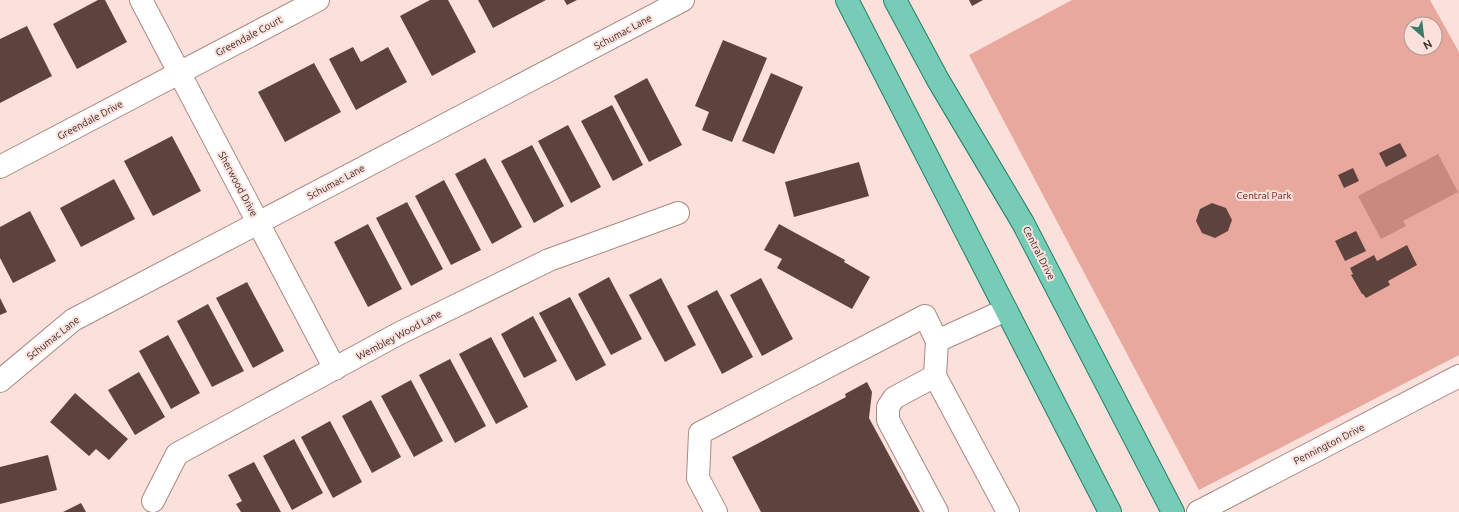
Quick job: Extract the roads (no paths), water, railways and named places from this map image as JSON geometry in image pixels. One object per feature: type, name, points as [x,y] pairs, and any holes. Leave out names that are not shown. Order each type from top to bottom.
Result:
[{"type":"main road","points":[[847,0],[1110,512]]},
{"type":"main road","name":"Central Drive","points":[[895,0],[938,80],[1023,223],[1173,512]]},
{"type":"street","name":"Sherwood Drive","points":[[141,0],[335,369]]},
{"type":"street","name":"Greendale Court","points":[[179,73],[318,0]]},
{"type":"street","name":"Schumac Lane","points":[[0,381],[74,320],[683,0]]},
{"type":"street","name":"Greendale Drive","points":[[0,167],[179,73]]},
{"type":"street","name":"Wembley Wood Lane","points":[[153,501],[177,454],[398,334],[549,260],[678,213]]},
{"type":"street","points":[[937,341],[1006,310]]},
{"type":"street","points":[[716,512],[698,478],[700,433],[925,316],[937,341],[935,376],[1008,512]]},
{"type":"street","points":[[935,376],[894,398],[888,407],[888,420],[937,512]]},
{"type":"street","name":"Pennington Drive","points":[[1198,512],[1459,376]]},
{"type":"park label","name":"Central Park","points":[[1264,195]]}]
